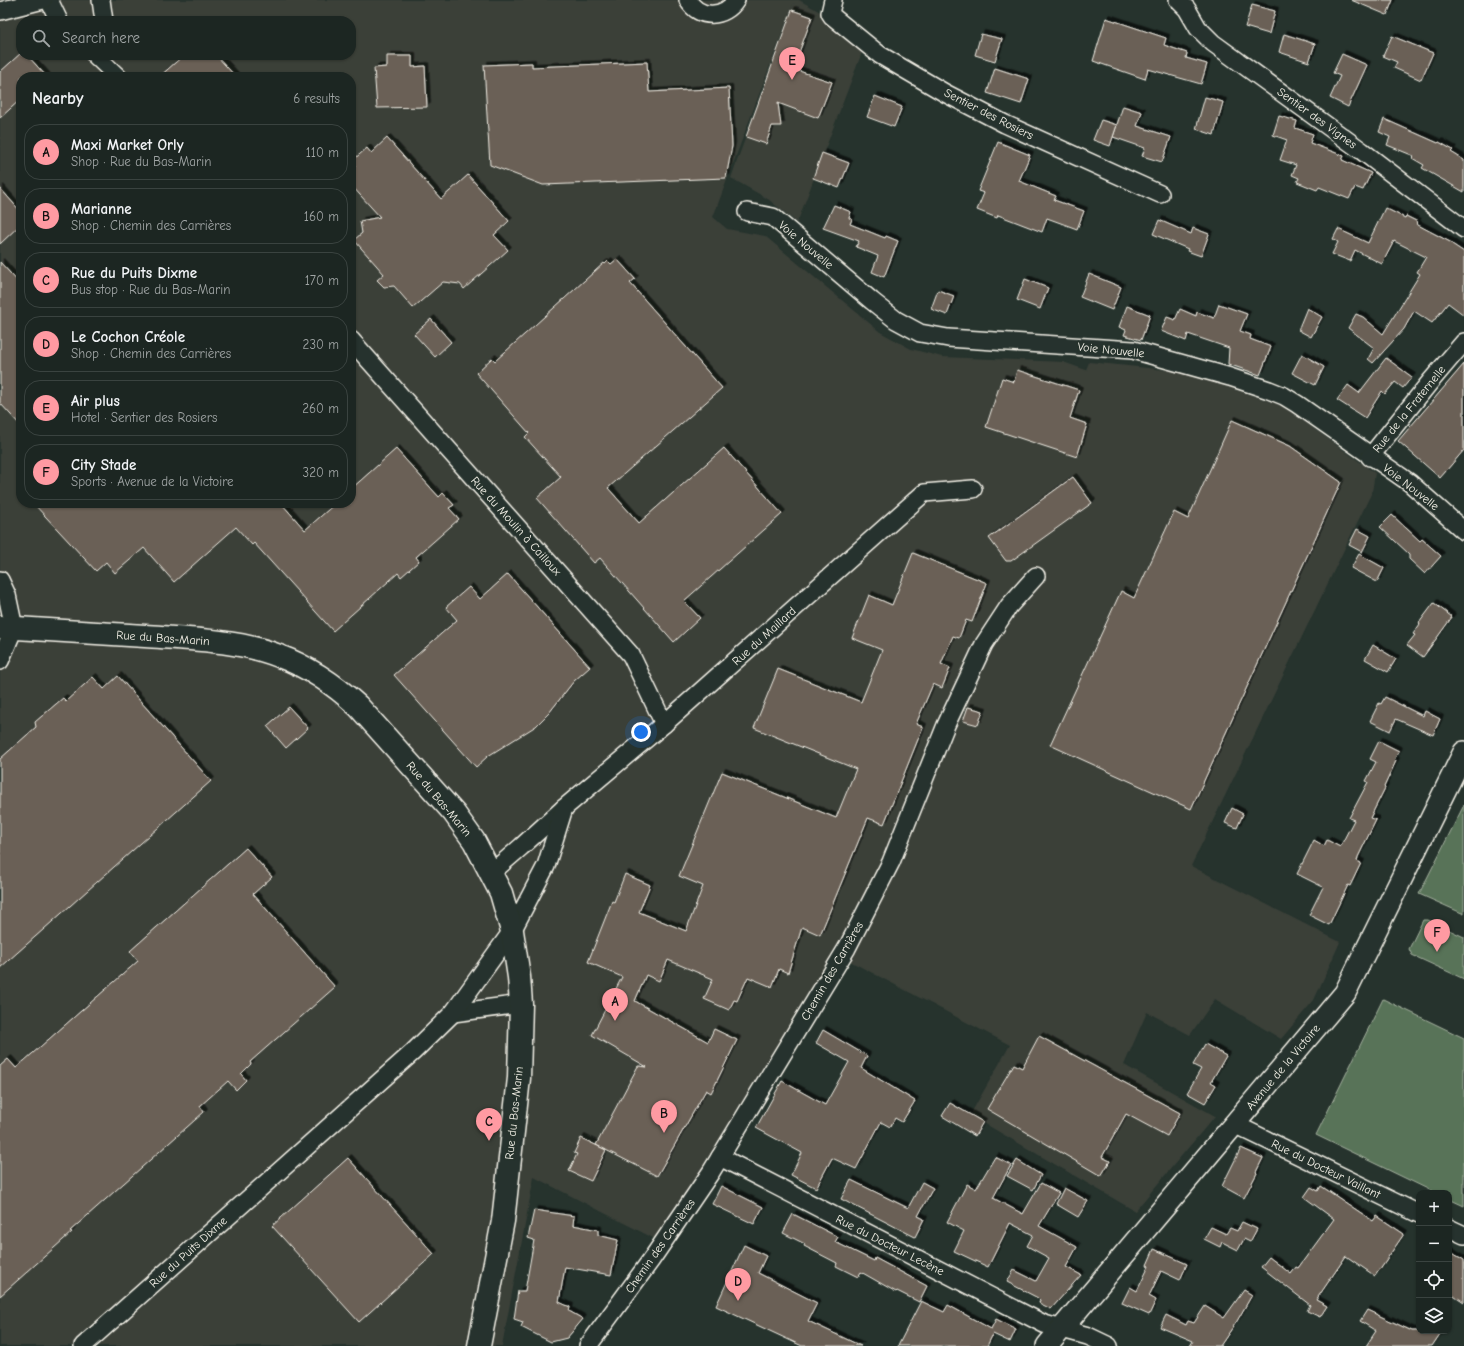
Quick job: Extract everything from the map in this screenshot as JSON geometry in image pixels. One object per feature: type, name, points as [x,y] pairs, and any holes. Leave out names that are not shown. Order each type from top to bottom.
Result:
[{"type":"main road","name":"Rue du Bas-Marin","points":[[7,628],[188,639],[228,643],[278,655],[296,662],[322,677],[340,690],[373,722],[454,813],[474,841],[501,893],[512,931],[521,1004],[519,1078],[502,1221],[479,1346]]},
{"type":"street","points":[[0,10],[43,0]]},
{"type":"street","points":[[49,0],[57,16]]},
{"type":"street","points":[[101,0],[103,16]]},
{"type":"street","points":[[688,0],[694,8],[701,13],[710,15],[726,11],[733,6],[736,0]]},
{"type":"street","name":"Sentier des Vignes","points":[[1178,0],[1187,9],[1198,28],[1213,43],[1362,151],[1464,229]]},
{"type":"street","name":"Sentier des Rosiers","points":[[832,6],[880,55],[1005,124],[1160,194]]},
{"type":"street","points":[[102,60],[113,68]]},
{"type":"street","name":"Voie Nouvelle","points":[[747,212],[773,217],[896,320],[920,332],[948,338],[1133,350],[1230,376],[1284,396],[1410,484],[1464,531]]},
{"type":"street","name":"Rue de la Fraternelle","points":[[1370,457],[1464,342]]},
{"type":"street","name":"Rue du Moulin à Cailloux","points":[[356,346],[631,655],[664,724]]},
{"type":"street","name":"Rue du Maillard","points":[[491,873],[564,808],[664,724],[924,493],[973,489]]},
{"type":"street","name":"Chemin des Carrières","points":[[588,1346],[651,1260],[720,1158],[850,942],[891,862],[946,725],[984,644],[1009,606],[1036,576]]},
{"type":"street","points":[[0,580],[7,595],[7,628],[0,662]]},
{"type":"street","name":"Avenue de la Victoire","points":[[1047,1346],[1345,993],[1464,752]]},
{"type":"street","points":[[512,931],[546,866],[564,808]]},
{"type":"street","name":"Rue du Puits Dixme","points":[[83,1346],[413,1052],[453,1013],[512,931]]},
{"type":"street","points":[[453,1013],[521,1004]]},
{"type":"street","name":"Rue du Docteur Vaillant","points":[[1234,1124],[1416,1213]]},
{"type":"street","name":"Rue du Docteur Lecène","points":[[720,1158],[1044,1324],[1088,1336],[1109,1346]]},
{"type":"street","points":[[1452,1229],[1464,1235]]},
{"type":"shaded area","points":[[0,0],[799,0],[829,17],[864,47],[797,223],[768,199],[731,178],[794,2],[713,217],[727,229],[765,236],[880,332],[911,349],[942,357],[1063,362],[1086,370],[1089,362],[1186,372],[1283,406],[1375,473],[1372,492],[1191,866],[1340,942],[1314,1000],[1281,1039],[1215,999],[1190,1035],[1147,1012],[1124,1065],[1215,1116],[1135,1211],[970,1115],[1010,1045],[842,957],[663,1243],[534,1177],[502,1346],[0,1346]]},
{"type":"green space","points":[[1464,805],[1464,914],[1419,894]]},
{"type":"green space","points":[[1423,920],[1428,920],[1464,937],[1464,979],[1412,955],[1409,949]]},
{"type":"green space","points":[[1383,999],[1464,1038],[1464,1206],[1452,1200],[1452,1190],[1430,1190],[1316,1135]]},
{"type":"building","points":[[1351,0],[1393,0],[1387,15]]},
{"type":"building","points":[[1252,5],[1275,11],[1269,34],[1245,27]]},
{"type":"building","points":[[792,10],[812,17],[793,69],[832,82],[818,118],[778,103],[781,126],[772,126],[766,144],[746,137]]},
{"type":"building","points":[[1106,18],[1166,38],[1164,45],[1187,53],[1186,58],[1207,64],[1201,84],[1148,69],[1145,79],[1093,61]]},
{"type":"building","points":[[981,34],[1002,39],[995,61],[975,55]]},
{"type":"building","points":[[1284,34],[1315,44],[1309,62],[1279,52]]},
{"type":"building","points":[[1392,36],[1433,53],[1421,80],[1394,68],[1397,62],[1383,56]]},
{"type":"building","points":[[1342,54],[1367,65],[1348,107],[1330,98],[1340,76],[1333,73]]},
{"type":"building","points":[[387,56],[412,56],[412,67],[425,66],[427,107],[377,108],[374,68],[387,67]]},
{"type":"building","points":[[16,58],[16,60],[32,60],[42,72],[16,72],[16,104],[0,118],[0,72]]},
{"type":"building","points":[[178,60],[221,60],[231,72],[165,72]]},
{"type":"building","points":[[647,62],[649,92],[729,88],[732,146],[726,178],[543,185],[490,165],[484,65],[532,63],[532,67]]},
{"type":"building","points":[[995,68],[1029,79],[1021,104],[987,93]]},
{"type":"building","points":[[875,96],[902,107],[894,127],[867,117]]},
{"type":"building","points":[[1205,97],[1223,102],[1214,135],[1196,129]]},
{"type":"building","points":[[1123,106],[1142,112],[1137,126],[1171,137],[1162,162],[1142,156],[1145,148],[1113,137]]},
{"type":"building","points":[[1279,116],[1297,121],[1295,128],[1313,134],[1310,143],[1344,156],[1342,160],[1371,173],[1363,190],[1355,187],[1349,199],[1319,187],[1317,190],[1297,182],[1299,178],[1292,175],[1296,165],[1280,160],[1287,140],[1273,135]]},
{"type":"building","points":[[1384,119],[1438,143],[1439,142],[1453,150],[1451,152],[1464,160],[1464,192],[1422,168],[1424,165],[1412,158],[1414,156],[1387,145],[1390,137],[1379,132]]},
{"type":"building","points":[[1101,120],[1117,125],[1110,146],[1093,140]]},
{"type":"building","points":[[387,138],[441,199],[468,175],[509,221],[494,235],[508,250],[464,289],[460,284],[443,282],[413,308],[394,286],[384,287],[377,280],[384,274],[356,242],[356,238],[362,233],[360,221],[380,217],[356,191],[356,158],[367,148],[371,153]]},
{"type":"building","points":[[998,142],[1030,155],[1019,181],[1056,196],[1054,200],[1084,211],[1077,229],[1047,218],[1042,232],[998,215],[997,218],[977,210],[984,193],[978,191]]},
{"type":"building","points":[[822,153],[849,163],[839,188],[813,178]]},
{"type":"building","points":[[0,188],[16,206],[16,229],[0,244]]},
{"type":"building","points":[[834,205],[851,212],[849,218],[852,219],[850,224],[885,238],[886,236],[898,241],[884,277],[872,272],[878,256],[856,247],[859,241],[823,228]]},
{"type":"building","points":[[1385,208],[1405,218],[1406,216],[1418,222],[1416,224],[1452,243],[1464,252],[1464,315],[1448,303],[1432,323],[1414,311],[1404,329],[1373,363],[1368,359],[1374,348],[1348,328],[1356,314],[1363,317],[1383,334],[1420,274],[1417,272],[1426,257],[1394,241],[1382,264],[1355,250],[1350,261],[1332,254],[1338,242],[1333,239],[1338,229],[1368,243]]},
{"type":"building","points":[[1159,220],[1191,234],[1193,228],[1209,234],[1201,256],[1187,251],[1188,249],[1153,234]]},
{"type":"building","points":[[617,259],[635,279],[630,283],[722,388],[608,488],[639,523],[724,448],[782,514],[684,601],[700,618],[674,642],[600,558],[594,563],[537,498],[561,477],[525,437],[529,433],[476,373],[492,358],[495,361],[604,263],[605,264],[608,261],[611,264]]},
{"type":"building","points":[[0,262],[16,280],[16,421],[0,403]]},
{"type":"building","points":[[1089,274],[1121,287],[1112,310],[1080,297]]},
{"type":"building","points":[[1025,279],[1048,288],[1040,309],[1017,300]]},
{"type":"building","points":[[938,290],[954,296],[947,315],[931,309]]},
{"type":"building","points":[[1219,304],[1247,314],[1240,331],[1251,335],[1250,339],[1271,347],[1260,375],[1228,364],[1229,348],[1188,334],[1186,341],[1161,331],[1167,317],[1175,320],[1180,309],[1196,316],[1197,312],[1214,318]]},
{"type":"building","points":[[1127,306],[1150,315],[1141,340],[1124,335],[1126,330],[1119,327]]},
{"type":"building","points":[[1307,308],[1322,317],[1311,337],[1298,330]]},
{"type":"building","points":[[431,319],[451,342],[435,357],[414,334]]},
{"type":"building","points":[[1302,354],[1324,367],[1315,385],[1292,373]]},
{"type":"building","points":[[1386,358],[1412,377],[1403,388],[1395,382],[1385,394],[1382,391],[1365,418],[1337,400],[1348,385],[1359,393]]},
{"type":"building","points":[[1464,364],[1464,450],[1440,478],[1398,441]]},
{"type":"building","points":[[1017,370],[1079,390],[1070,418],[1087,424],[1077,457],[986,427],[1002,378],[1014,382]]},
{"type":"building","points":[[1232,420],[1290,446],[1341,482],[1191,809],[1050,745],[1121,591],[1134,598],[1174,512],[1188,519]]},
{"type":"building","points":[[396,449],[439,497],[443,493],[454,505],[449,508],[459,519],[416,557],[419,561],[401,577],[398,573],[333,631],[254,543],[252,545],[236,527],[174,582],[144,548],[115,573],[106,562],[96,571],[38,508],[285,508],[305,530],[330,508],[356,508],[356,485]]},
{"type":"building","points":[[1073,477],[1092,503],[1011,561],[1006,561],[989,538]]},
{"type":"building","points":[[1392,515],[1420,541],[1422,539],[1441,556],[1425,574],[1409,559],[1409,554],[1380,527]]},
{"type":"building","points":[[1357,529],[1370,536],[1362,552],[1349,545]]},
{"type":"building","points":[[913,553],[987,583],[972,622],[966,620],[959,638],[953,636],[941,664],[950,668],[942,688],[933,684],[916,724],[923,727],[884,824],[868,818],[820,935],[802,927],[788,973],[779,969],[772,987],[748,977],[737,1001],[734,1000],[729,1010],[704,999],[713,979],[668,960],[659,981],[646,975],[635,1001],[708,1042],[714,1029],[737,1040],[711,1093],[706,1090],[657,1176],[596,1145],[638,1066],[647,1067],[592,1035],[622,977],[588,962],[612,901],[614,902],[625,874],[650,885],[639,912],[686,931],[703,886],[679,876],[722,772],[836,818],[856,769],[754,728],[778,669],[861,702],[882,650],[852,638],[869,595],[892,605]]},
{"type":"building","points":[[1359,554],[1384,568],[1377,582],[1351,568]]},
{"type":"building","points":[[508,574],[590,667],[574,681],[549,713],[536,726],[488,756],[476,767],[394,675],[457,620],[446,607],[469,587],[480,599]]},
{"type":"building","points":[[1434,603],[1452,617],[1423,657],[1407,645],[1415,635],[1413,634],[1420,624],[1419,623]]},
{"type":"building","points":[[1373,645],[1396,659],[1388,672],[1365,659]]},
{"type":"building","points":[[118,676],[211,781],[0,968],[0,759],[36,727],[35,722],[63,698],[66,701],[93,677],[104,689]]},
{"type":"building","points":[[1385,697],[1423,716],[1425,711],[1440,719],[1433,735],[1396,719],[1390,731],[1370,721],[1379,703],[1381,704]]},
{"type":"building","points":[[289,707],[308,728],[286,748],[267,726]]},
{"type":"building","points":[[968,707],[983,711],[978,725],[963,721]]},
{"type":"building","points":[[1379,741],[1399,751],[1394,760],[1396,761],[1384,787],[1385,788],[1370,818],[1376,820],[1358,857],[1357,861],[1361,863],[1350,886],[1348,885],[1329,925],[1309,915],[1323,887],[1297,874],[1314,840],[1324,846],[1327,840],[1340,847],[1354,820],[1349,818],[1368,782],[1366,781],[1376,762],[1370,759]]},
{"type":"building","points":[[1232,808],[1243,814],[1237,828],[1225,823]]},
{"type":"building","points":[[246,848],[272,877],[253,894],[335,987],[250,1062],[251,1064],[241,1074],[246,1080],[236,1090],[228,1081],[200,1106],[204,1112],[70,1231],[72,1232],[0,1296],[0,1066],[8,1059],[16,1068],[138,961],[130,951]]},
{"type":"building","points":[[823,1030],[867,1056],[861,1068],[915,1101],[902,1122],[895,1118],[890,1127],[881,1122],[856,1169],[832,1158],[816,1188],[791,1175],[802,1153],[756,1128],[782,1081],[825,1105],[849,1062],[816,1043]]},
{"type":"building","points":[[1039,1036],[1180,1113],[1167,1136],[1126,1114],[1102,1157],[1110,1161],[1101,1176],[987,1109],[1014,1064],[1022,1068]]},
{"type":"building","points":[[1205,1044],[1226,1056],[1211,1082],[1216,1085],[1205,1103],[1187,1093],[1201,1069],[1193,1065]]},
{"type":"building","points":[[950,1103],[983,1122],[975,1136],[942,1116]]},
{"type":"building","points":[[581,1138],[606,1150],[591,1181],[569,1171],[577,1154],[574,1153]]},
{"type":"building","points":[[1241,1148],[1263,1158],[1244,1198],[1222,1186]]},
{"type":"building","points":[[995,1157],[1011,1165],[993,1198],[1023,1214],[1041,1183],[1059,1193],[1039,1226],[1077,1247],[1066,1267],[1081,1275],[1051,1309],[1039,1303],[1040,1300],[1038,1298],[1007,1282],[1014,1270],[1036,1281],[1049,1258],[1027,1246],[1033,1235],[1010,1223],[988,1267],[954,1251],[964,1231],[947,1222],[967,1184],[976,1189]]},
{"type":"building","points":[[348,1158],[434,1254],[359,1322],[272,1226]]},
{"type":"building","points":[[1017,1160],[1041,1175],[1033,1190],[1007,1176]]},
{"type":"building","points":[[851,1180],[908,1208],[922,1182],[933,1188],[918,1216],[924,1219],[915,1237],[841,1199]]},
{"type":"building","points":[[721,1186],[763,1207],[754,1224],[712,1204]]},
{"type":"building","points":[[1321,1186],[1373,1221],[1377,1216],[1404,1234],[1375,1276],[1346,1256],[1316,1300],[1327,1306],[1320,1317],[1307,1311],[1310,1305],[1261,1267],[1269,1257],[1291,1274],[1296,1267],[1298,1268],[1334,1219],[1304,1197],[1311,1187],[1318,1191]]},
{"type":"building","points":[[1064,1188],[1088,1201],[1078,1217],[1056,1204]]},
{"type":"building","points":[[534,1210],[574,1216],[573,1225],[598,1230],[598,1235],[618,1240],[611,1275],[565,1267],[559,1302],[570,1307],[569,1311],[583,1319],[567,1338],[551,1342],[521,1327],[523,1322],[514,1319],[518,1291],[525,1291],[534,1240],[528,1238]]},
{"type":"building","points":[[793,1214],[838,1237],[835,1242],[874,1261],[875,1258],[927,1286],[919,1302],[897,1291],[896,1292],[861,1272],[858,1277],[836,1266],[837,1263],[783,1233]]},
{"type":"building","points":[[1242,1222],[1257,1229],[1250,1242],[1244,1239],[1238,1250],[1222,1242],[1220,1247],[1204,1239],[1211,1227],[1226,1234],[1230,1228],[1237,1231]]},
{"type":"building","points":[[744,1245],[766,1256],[758,1273],[817,1303],[808,1321],[861,1346],[802,1346],[716,1306]]},
{"type":"building","points":[[1154,1249],[1187,1264],[1180,1280],[1161,1271],[1149,1296],[1156,1300],[1149,1315],[1122,1303],[1130,1287],[1137,1291],[1149,1266],[1147,1265]]},
{"type":"building","points":[[1452,1253],[1464,1260],[1464,1302],[1452,1294]]},
{"type":"building","points":[[1244,1290],[1252,1295],[1220,1346],[1190,1346],[1193,1341],[1160,1327],[1166,1315],[1186,1325],[1188,1321],[1194,1323],[1205,1306],[1224,1318]]},
{"type":"building","points":[[921,1301],[944,1312],[948,1305],[991,1329],[996,1319],[1016,1329],[1010,1342],[993,1334],[987,1346],[898,1346]]},
{"type":"building","points":[[1367,1310],[1412,1331],[1416,1331],[1416,1334],[1440,1334],[1432,1346],[1366,1346],[1376,1331],[1360,1321]]},
{"type":"place","name":"Air plus","points":[[792,80]]},
{"type":"place","name":"City Stade","points":[[1437,952]]},
{"type":"place","name":"Maxi Market Orly","points":[[615,1021]]},
{"type":"place","name":"Marianne","points":[[664,1133]]},
{"type":"place","name":"Rue du Puits Dixme","points":[[489,1141]]},
{"type":"place","name":"Le Cochon Créole","points":[[738,1301]]}]
